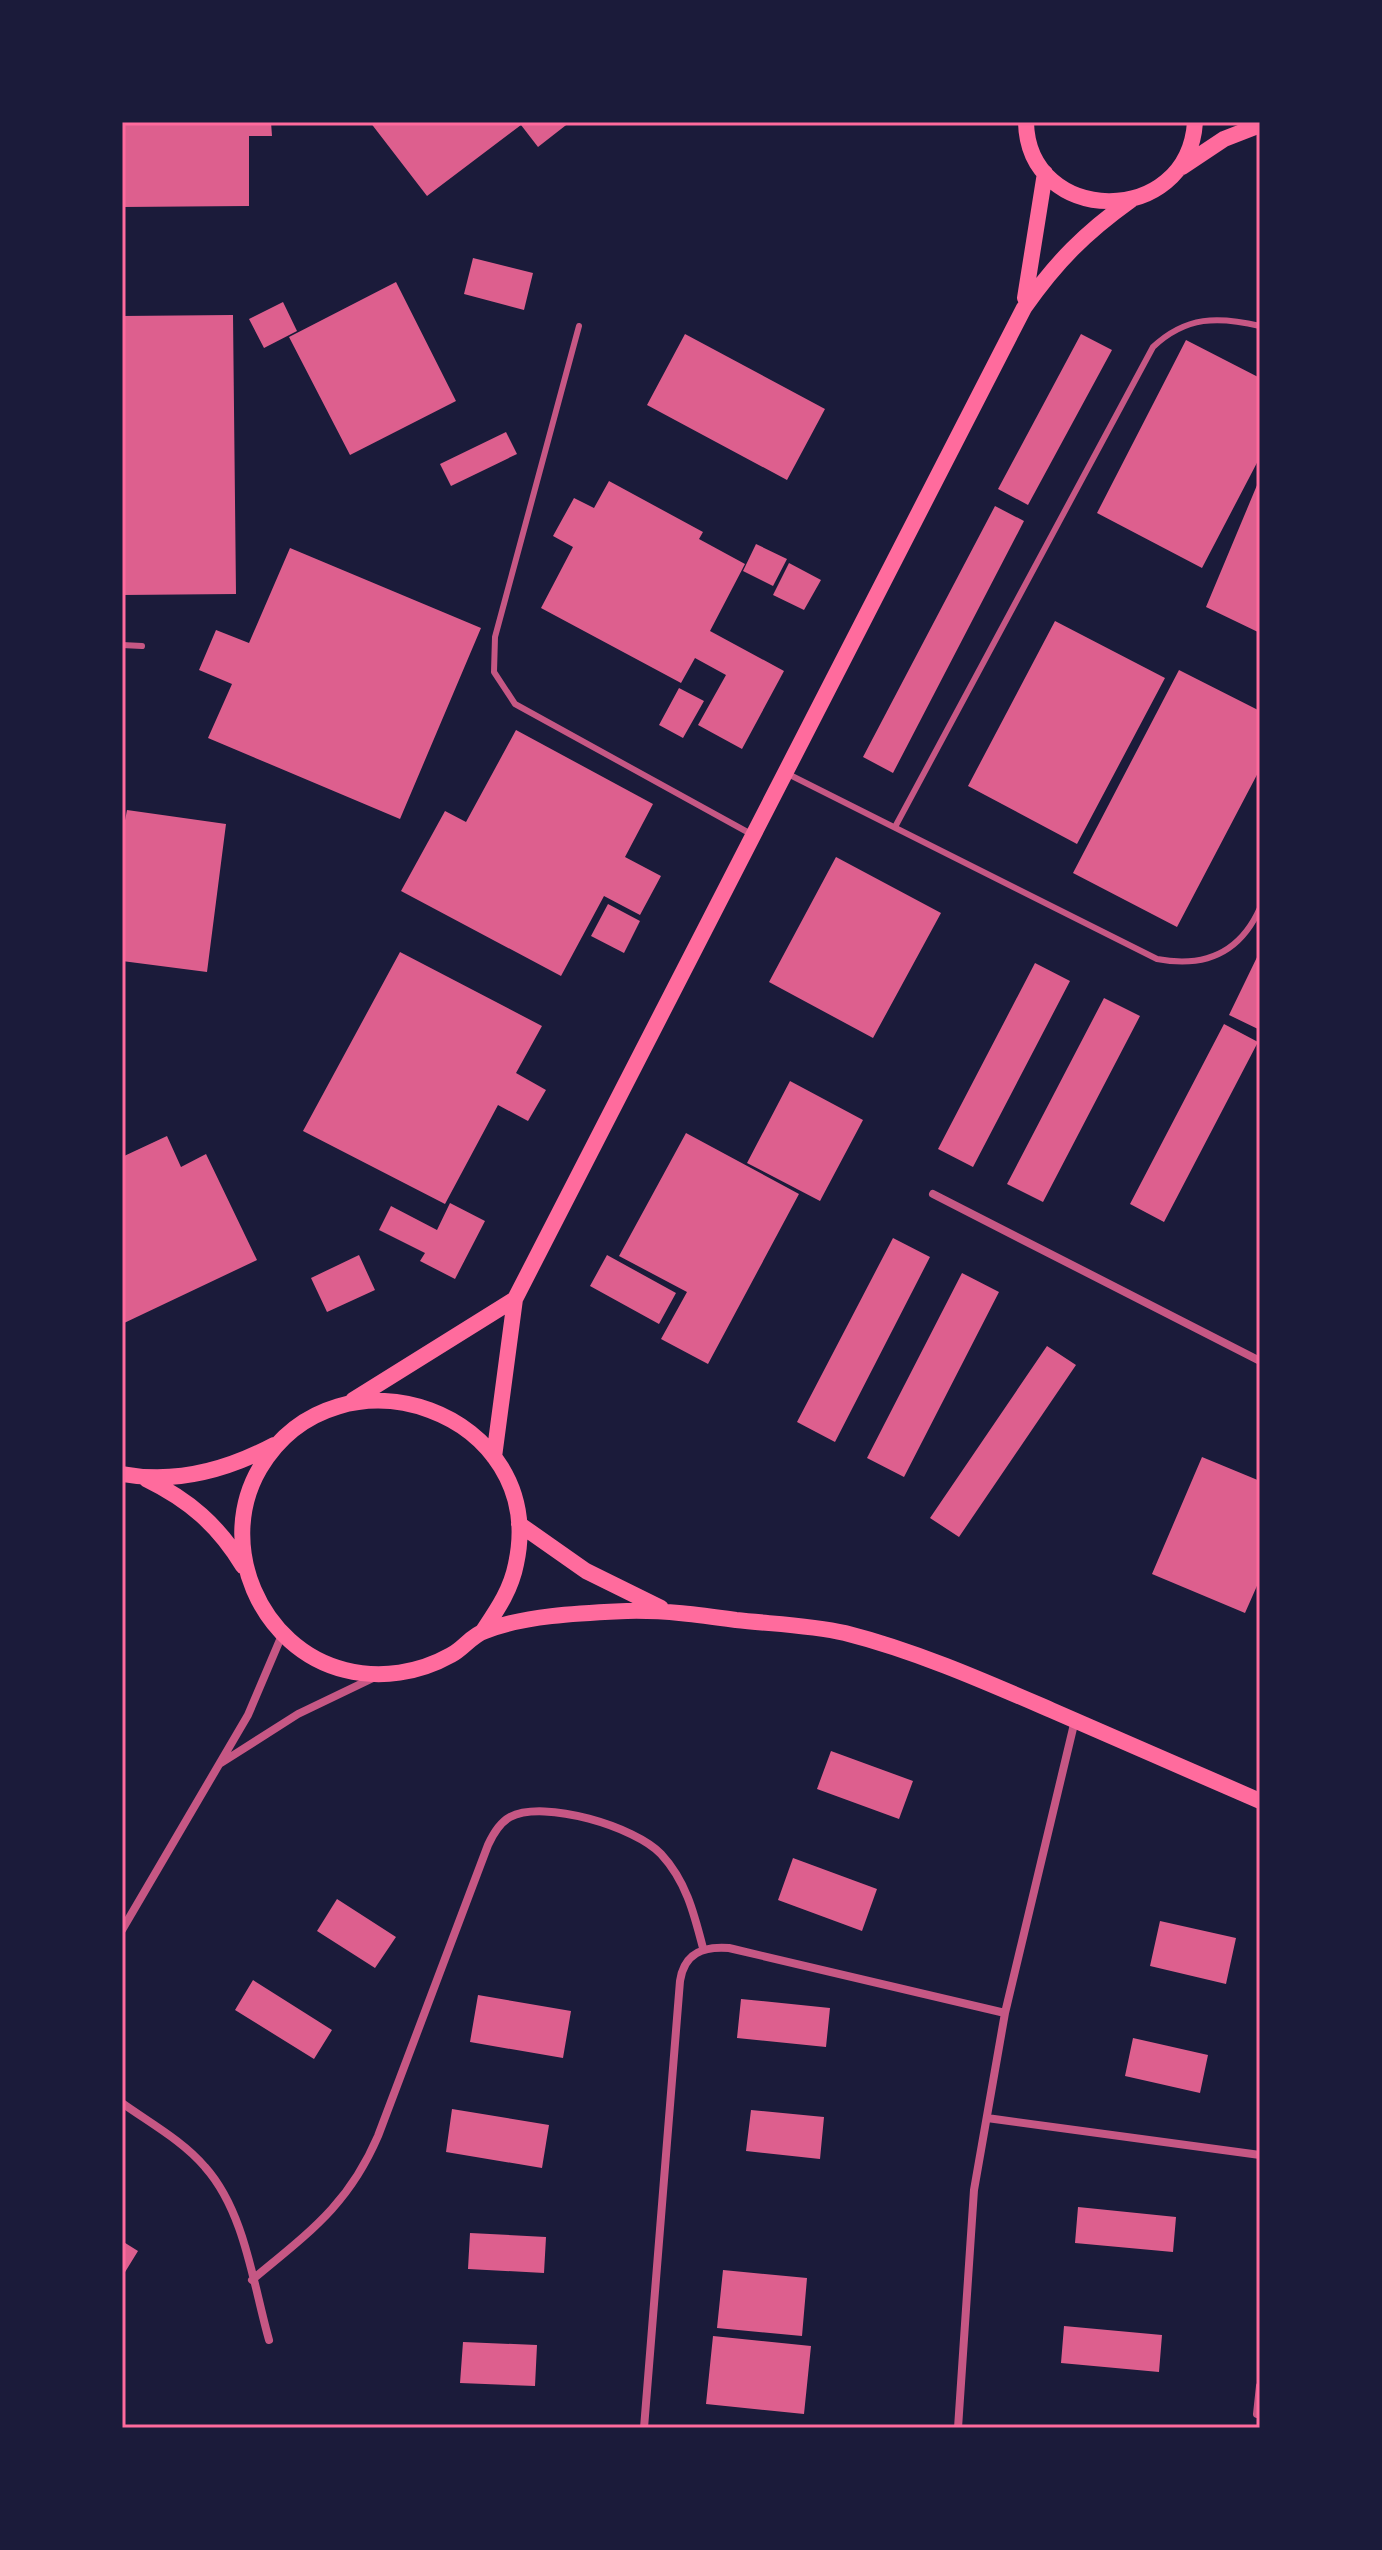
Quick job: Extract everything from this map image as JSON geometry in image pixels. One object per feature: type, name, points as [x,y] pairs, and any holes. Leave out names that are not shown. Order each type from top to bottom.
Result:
[{"type":"main road","points":[[1026,122],[1033,154],[1045,173],[1063,189],[1084,199],[1107,203],[1148,194],[1224,139],[1260,125]]},
{"type":"main road","points":[[1178,170],[1189,149],[1195,122]]},
{"type":"main road","points":[[1024,308],[1045,173]]},
{"type":"main road","points":[[494,1457],[515,1299],[783,771],[1024,308],[1053,266],[1089,230],[1131,200]]},
{"type":"main road","points":[[145,1479],[186,1476],[239,1463],[280,1441],[311,1417],[348,1402],[515,1299]]},
{"type":"main road","points":[[122,1474],[145,1479],[180,1496],[221,1532],[246,1572],[260,1606],[282,1635],[311,1657],[344,1670],[380,1675],[418,1670],[453,1655],[483,1631],[504,1599],[517,1562],[519,1524],[511,1488],[494,1457],[465,1428],[429,1407],[389,1399],[348,1402]]},
{"type":"main road","points":[[246,1572],[242,1537],[246,1502],[259,1470],[280,1441]]},
{"type":"main road","points":[[519,1524],[586,1571],[670,1612]]},
{"type":"main road","points":[[483,1631],[559,1615],[670,1612],[843,1633],[964,1672],[1260,1801]]},
{"type":"street","points":[[933,1194],[1260,1361]]},
{"type":"street","points":[[122,1930],[248,1715],[282,1635]]},
{"type":"street","points":[[220,1763],[338,1692],[380,1675]]},
{"type":"street","points":[[958,2428],[974,2190],[1005,2013],[1075,1720]]},
{"type":"street","points":[[252,2280],[335,2210],[356,2181],[378,2136],[488,1845],[493,1834],[510,1817],[541,1812],[615,1825],[638,1835],[659,1851],[685,1887],[703,1948]]},
{"type":"street","points":[[644,2428],[680,1981],[686,1961],[703,1948],[729,1948],[1005,2013]]},
{"type":"street","points":[[122,2103],[189,2151],[221,2187],[233,2210],[269,2340]]},
{"type":"street","points":[[987,2118],[1260,2155]]},
{"type":"street","points":[[1257,2414],[1260,2386]]},
{"type":"lane","points":[[895,827],[1153,347],[1169,332],[1210,318],[1260,326]]},
{"type":"lane","points":[[579,326],[495,637],[494,672],[515,704],[751,834]]},
{"type":"lane","points":[[122,645],[142,646]]},
{"type":"lane","points":[[783,771],[1157,959],[1182,963],[1206,960],[1229,950],[1247,933],[1260,908]]},
{"type":"building","points":[[122,122],[271,122],[272,136],[249,136],[249,206],[122,207]]},
{"type":"building","points":[[370,122],[570,122],[538,147],[521,125],[427,196]]},
{"type":"building","points":[[473,258],[533,273],[524,310],[464,294]]},
{"type":"building","points":[[396,282],[456,401],[350,455],[289,337]]},
{"type":"building","points":[[283,302],[297,331],[264,348],[249,319]]},
{"type":"building","points":[[233,315],[236,594],[122,595],[122,316]]},
{"type":"building","points":[[685,334],[825,409],[787,480],[647,405]]},
{"type":"building","points":[[1081,334],[1112,350],[1028,505],[998,489]]},
{"type":"building","points":[[1186,340],[1260,378],[1260,457],[1202,568],[1097,513]]},
{"type":"building","points":[[506,432],[517,454],[451,486],[440,464]]},
{"type":"building","points":[[1260,478],[1260,633],[1206,607]]},
{"type":"building","points":[[609,481],[703,532],[699,539],[745,564],[710,631],[784,671],[742,749],[698,725],[726,675],[695,658],[681,683],[541,608],[573,547],[553,536],[574,498],[594,508]]},
{"type":"building","points":[[995,506],[1024,521],[893,773],[863,757]]},
{"type":"building","points":[[756,544],[787,559],[773,586],[743,571]]},
{"type":"building","points":[[290,548],[481,628],[400,819],[208,738],[232,684],[199,670],[216,630],[249,643]]},
{"type":"building","points":[[789,563],[821,580],[804,610],[773,595]]},
{"type":"building","points":[[1055,621],[1165,678],[1077,844],[968,786]]},
{"type":"building","points":[[1179,670],[1260,711],[1260,769],[1177,927],[1073,873]]},
{"type":"building","points":[[679,688],[704,701],[683,738],[659,725]]},
{"type":"building","points":[[516,730],[653,804],[625,857],[661,876],[640,915],[604,896],[561,976],[401,891],[445,811],[466,822]]},
{"type":"building","points":[[127,810],[226,824],[207,972],[122,961],[122,836]]},
{"type":"building","points":[[836,857],[941,913],[873,1038],[769,982]]},
{"type":"building","points":[[608,904],[640,921],[624,953],[591,936]]},
{"type":"building","points":[[1260,951],[1260,1030],[1229,1015]]},
{"type":"building","points":[[400,952],[542,1026],[516,1073],[546,1090],[528,1121],[498,1105],[445,1204],[303,1131]]},
{"type":"building","points":[[1035,963],[1070,981],[973,1167],[938,1149]]},
{"type":"building","points":[[1104,998],[1140,1016],[1043,1202],[1007,1184]]},
{"type":"building","points":[[1224,1024],[1258,1042],[1164,1222],[1130,1204]]},
{"type":"building","points":[[790,1081],[863,1120],[820,1201],[747,1163]]},
{"type":"building","points":[[686,1133],[799,1194],[708,1364],[661,1339],[687,1292],[619,1256]]},
{"type":"building","points":[[167,1136],[181,1167],[206,1154],[257,1260],[122,1324],[122,1157]]},
{"type":"building","points":[[450,1203],[485,1221],[455,1279],[420,1261],[425,1253],[379,1230],[391,1206],[437,1230]]},
{"type":"building","points":[[893,1238],[930,1257],[835,1442],[797,1422]]},
{"type":"building","points":[[359,1255],[375,1290],[327,1312],[311,1278]]},
{"type":"building","points":[[607,1255],[676,1293],[659,1324],[590,1286]]},
{"type":"building","points":[[962,1273],[999,1292],[904,1477],[867,1458]]},
{"type":"building","points":[[1047,1346],[1076,1365],[959,1537],[930,1518]]},
{"type":"building","points":[[1202,1457],[1260,1481],[1260,1579],[1245,1613],[1152,1574]]},
{"type":"building","points":[[831,1751],[913,1781],[899,1819],[817,1789]]},
{"type":"building","points":[[793,1858],[877,1889],[862,1931],[778,1900]]},
{"type":"building","points":[[337,1899],[396,1937],[375,1968],[317,1931]]},
{"type":"building","points":[[1160,1921],[1236,1938],[1226,1984],[1150,1966]]},
{"type":"building","points":[[253,1980],[332,2030],[314,2059],[235,2010]]},
{"type":"building","points":[[478,1995],[571,2011],[563,2058],[470,2042]]},
{"type":"building","points":[[741,1999],[830,2008],[826,2047],[737,2038]]},
{"type":"building","points":[[1133,2038],[1208,2055],[1200,2093],[1125,2076]]},
{"type":"building","points":[[452,2109],[549,2125],[542,2168],[446,2152]]},
{"type":"building","points":[[751,2110],[824,2117],[820,2159],[746,2151]]},
{"type":"building","points":[[1078,2207],[1176,2217],[1173,2252],[1075,2243]]},
{"type":"building","points":[[470,2233],[546,2237],[544,2273],[468,2269]]},
{"type":"building","points":[[122,2241],[138,2251],[122,2277]]},
{"type":"building","points":[[723,2270],[807,2278],[802,2336],[717,2328]]},
{"type":"building","points":[[1064,2326],[1162,2335],[1159,2372],[1061,2363]]},
{"type":"building","points":[[713,2336],[811,2346],[804,2414],[706,2404]]},
{"type":"building","points":[[463,2342],[537,2345],[535,2386],[460,2383]]}]
